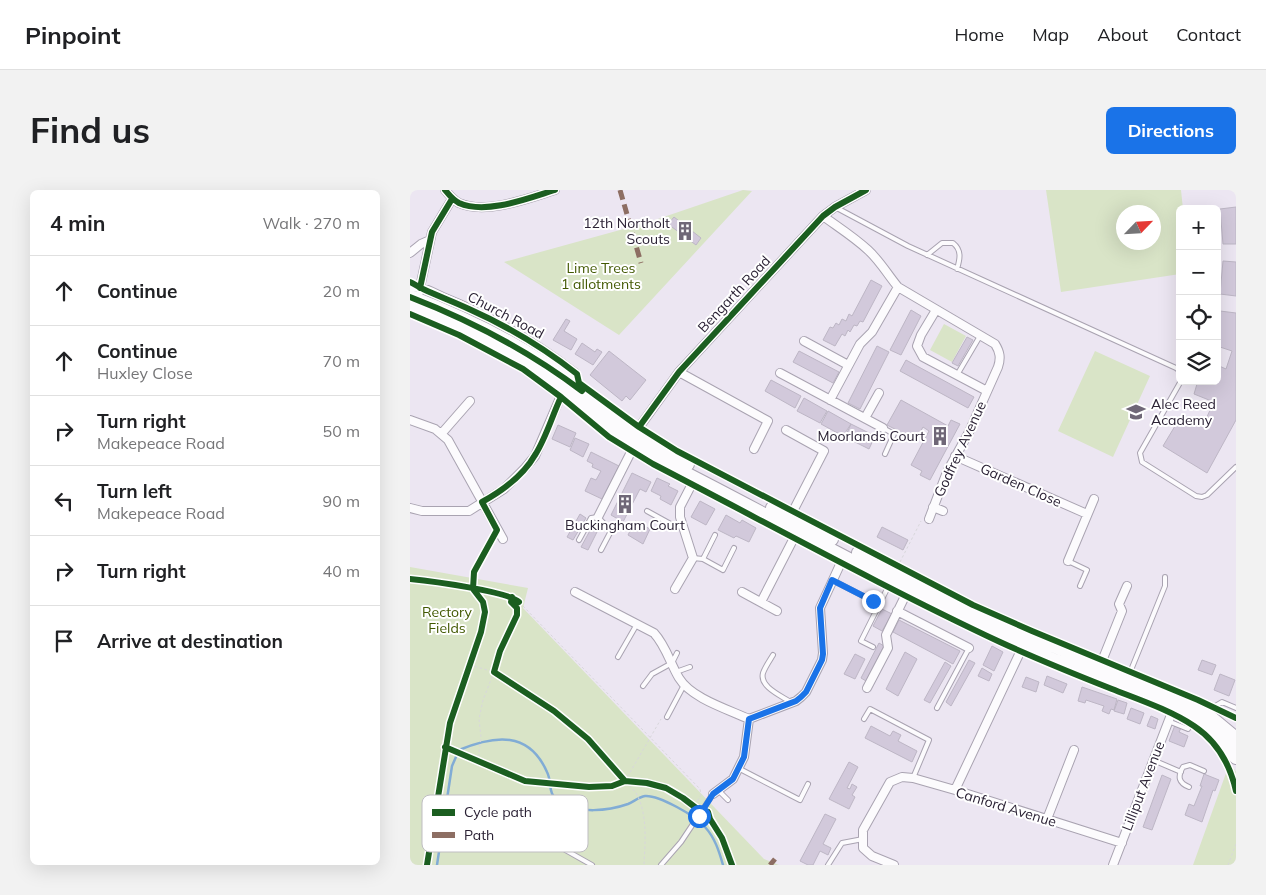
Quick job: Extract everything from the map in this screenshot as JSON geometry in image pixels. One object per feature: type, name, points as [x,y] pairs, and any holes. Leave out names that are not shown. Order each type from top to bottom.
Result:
[{"type":"highway","name":"Church Road","points":[[413,296],[462,330],[538,372],[606,426],[633,444],[908,590],[1061,663],[1174,707],[1210,729],[1236,757]]},
{"type":"highway","name":"Church Road","points":[[413,296],[466,321],[531,356],[568,381],[633,444],[674,457],[970,610],[1178,698],[1202,711],[1236,739]]},
{"type":"street","points":[[445,190],[452,199],[460,204],[474,207],[504,205],[556,190]]},
{"type":"street","name":"Bengarth Road","points":[[598,518],[633,444],[679,372],[823,216],[866,190]]},
{"type":"street","points":[[413,296],[435,225],[452,199]]},
{"type":"street","name":"Godfrey Avenue","points":[[823,216],[868,250],[879,261],[886,274],[898,287],[994,344],[999,351],[998,367],[969,432],[955,456],[929,519]]},
{"type":"street","points":[[410,253],[420,244],[430,240]]},
{"type":"street","points":[[830,400],[860,344],[872,332],[898,287]]},
{"type":"street","name":"Church Road","points":[[413,296],[457,303],[501,325],[543,350],[576,373]]},
{"type":"street","name":"Godfrey Avenue","points":[[936,310],[921,335],[917,346],[923,357],[988,391]]},
{"type":"street","points":[[804,341],[848,365]]},
{"type":"street","points":[[679,372],[768,421],[754,449]]},
{"type":"street","points":[[780,373],[883,428]]},
{"type":"street","points":[[410,508],[422,512],[469,512],[504,489],[535,456],[563,391]]},
{"type":"street","points":[[865,418],[879,393]]},
{"type":"street","points":[[442,433],[470,401]]},
{"type":"street","points":[[410,420],[442,433],[448,440],[502,539]]},
{"type":"street","points":[[786,430],[824,450],[790,517]]},
{"type":"street","name":"Garden Close","points":[[955,456],[1087,514]]},
{"type":"street","points":[[676,589],[693,558],[682,525],[680,507],[695,478]]},
{"type":"street","points":[[1068,561],[1094,499]]},
{"type":"street","name":"Godfrey Avenue","points":[[933,507],[943,511]]},
{"type":"street","points":[[761,602],[797,532]]},
{"type":"street","points":[[575,592],[654,633],[661,641],[676,672],[690,692],[749,719],[792,703],[806,692],[822,660],[823,654],[820,608],[844,556]]},
{"type":"street","points":[[1100,666],[1122,611],[1119,604],[1127,586]]},
{"type":"street","points":[[867,688],[888,648],[886,634],[908,590]]},
{"type":"street","points":[[742,592],[777,611]]},
{"type":"street","points":[[897,610],[969,648]]},
{"type":"street","points":[[954,790],[1024,646]]},
{"type":"street","name":"Lilliput Avenue","points":[[1113,865],[1174,707]]},
{"type":"street","points":[[716,792],[733,779],[744,757],[749,719]]},
{"type":"street","points":[[1047,820],[1074,750]]},
{"type":"street","name":"Canford Avenue","points":[[863,838],[863,830],[890,782],[902,776],[954,790],[1122,843]]},
{"type":"street","points":[[863,838],[863,848],[872,856],[894,865]]},
{"type":"lane","points":[[835,207],[927,255],[1176,368]]},
{"type":"lane","points":[[927,255],[942,243],[952,243],[959,250],[960,256],[957,269]]},
{"type":"lane","points":[[957,375],[980,336]]},
{"type":"lane","points":[[1179,385],[1140,453],[1142,462],[1196,496],[1202,497],[1207,495],[1236,467]]},
{"type":"lane","points":[[883,428],[894,434],[885,454]]},
{"type":"lane","points":[[647,511],[676,527],[682,525]]},
{"type":"lane","points":[[579,540],[592,518],[598,518],[611,531],[601,550]]},
{"type":"lane","points":[[703,559],[715,536]]},
{"type":"lane","points":[[693,558],[703,559],[723,570],[734,548]]},
{"type":"lane","points":[[1068,561],[1087,570],[1080,586]]},
{"type":"lane","points":[[1128,677],[1165,586],[1165,577]]},
{"type":"lane","points":[[832,580],[873,601]]},
{"type":"lane","points":[[872,647],[861,641],[891,581]]},
{"type":"lane","points":[[618,657],[636,624]]},
{"type":"lane","points":[[937,708],[969,648]]},
{"type":"lane","points":[[643,686],[652,674],[672,663],[677,653]]},
{"type":"lane","points":[[773,655],[763,671],[764,681],[769,688],[792,703]]},
{"type":"lane","points":[[676,672],[690,667]]},
{"type":"lane","points":[[667,717],[684,685]]},
{"type":"lane","points":[[1202,711],[1208,711],[1222,702],[1236,708]]},
{"type":"lane","points":[[864,719],[870,709],[929,740],[912,778]]},
{"type":"lane","points":[[1168,721],[1188,729]]},
{"type":"lane","points":[[1153,760],[1181,772]]},
{"type":"lane","points":[[1189,787],[1180,782],[1181,772],[1185,766],[1190,765],[1204,771]]},
{"type":"lane","points":[[738,768],[800,800],[808,784]]},
{"type":"lane","points":[[661,865],[702,815],[716,792],[728,800]]},
{"type":"lane","points":[[702,815],[710,819]]},
{"type":"lane","points":[[828,865],[842,843],[863,838]]},
{"type":"lane","points":[[569,852],[592,865]]},
{"type":"path","points":[[890,562],[901,568],[923,517],[929,519]]},
{"type":"path","points":[[504,595],[512,597],[523,606],[700,790],[701,796],[691,804],[698,809],[705,799],[716,792]]},
{"type":"path","points":[[478,761],[481,737],[479,719],[481,710],[500,651],[516,616],[517,608],[511,602],[512,597]]},
{"type":"path","points":[[467,673],[473,657]]},
{"type":"path","points":[[470,665],[494,672],[554,711],[588,739],[622,783],[636,793],[641,803],[646,838],[644,865]]},
{"type":"path","points":[[622,783],[662,717],[667,717]]},
{"type":"path","points":[[470,758],[486,764]]},
{"type":"path","points":[[622,783],[640,782]]},
{"type":"path","points":[[1228,865],[1236,844]]},
{"type":"green space","name":"Lime Trees 1 allotments","points":[[743,190],[752,191],[619,335],[504,262],[649,222]]},
{"type":"green space","points":[[1046,190],[1181,190],[1183,205],[1176,205],[1176,275],[1061,292]]},
{"type":"green space","points":[[944,324],[966,336],[952,362],[930,350]]},
{"type":"green space","points":[[1095,351],[1150,376],[1113,457],[1058,431]]},
{"type":"green space","name":"Rectory Fields","points":[[410,567],[528,588],[523,608],[764,859],[779,865],[410,865]]},
{"type":"green space","points":[[1230,762],[1236,772],[1236,865],[1193,865]]},
{"type":"building","points":[[1236,207],[1236,244],[1223,244],[1221,209]]},
{"type":"building","name":"12th Northolt Scouts","points":[[674,217],[701,238],[696,245],[668,224]]},
{"type":"building","points":[[1223,261],[1236,262],[1236,296],[1221,294]]},
{"type":"building","points":[[871,280],[882,286],[863,322],[860,321],[857,326],[854,325],[845,336],[842,334],[835,346],[823,340],[830,327],[833,328],[836,323],[839,325],[842,319],[846,321],[849,314],[852,316]]},
{"type":"building","points":[[911,310],[921,316],[901,355],[890,350]]},
{"type":"building","points":[[1221,311],[1236,313],[1236,420],[1207,473],[1163,446],[1181,416],[1202,427],[1214,402],[1194,394],[1197,385],[1221,385],[1221,367],[1226,369],[1232,351],[1221,347]]},
{"type":"building","points":[[566,319],[570,321],[564,331],[577,339],[571,350],[553,340]]},
{"type":"building","points":[[967,337],[973,340],[958,366],[952,363]]},
{"type":"building","points":[[582,343],[595,352],[597,349],[602,352],[593,365],[575,354]]},
{"type":"building","points":[[877,346],[889,352],[860,409],[848,403]]},
{"type":"building","points":[[609,351],[646,380],[630,400],[626,396],[622,401],[590,375]]},
{"type":"building","points":[[799,351],[839,372],[833,383],[793,362]]},
{"type":"building","points":[[906,360],[974,397],[968,408],[900,371]]},
{"type":"building","points":[[771,380],[801,396],[795,408],[765,391]]},
{"type":"building","points":[[804,398],[827,411],[820,423],[797,411]]},
{"type":"building","name":"Moorlands Court","points":[[901,400],[948,426],[951,420],[960,424],[930,480],[920,475],[922,471],[911,465],[929,431],[923,427],[916,440],[887,425]]},
{"type":"building","points":[[828,411],[851,424],[843,436],[821,424]]},
{"type":"building","points":[[851,424],[875,436],[869,449],[845,437]]},
{"type":"building","points":[[558,425],[576,433],[570,447],[552,439]]},
{"type":"building","points":[[575,438],[589,444],[583,457],[570,450]]},
{"type":"building","points":[[591,452],[619,466],[602,499],[585,491],[591,478],[596,480],[601,471],[592,467],[593,464],[587,461]]},
{"type":"building","name":"Buckingham Court","points":[[632,473],[651,482],[646,492],[640,489],[623,522],[611,515]]},
{"type":"building","points":[[657,478],[670,484],[668,486],[678,491],[671,505],[660,499],[661,496],[651,491]]},
{"type":"building","points":[[700,501],[715,509],[706,525],[691,517]]},
{"type":"building","points":[[580,514],[586,518],[573,540],[567,537]]},
{"type":"building","points":[[726,515],[740,523],[742,520],[756,528],[749,542],[736,536],[734,538],[718,530]]},
{"type":"building","points":[[635,521],[650,529],[643,544],[628,535]]},
{"type":"building","points":[[593,525],[599,528],[588,550],[581,547]]},
{"type":"building","points":[[882,527],[908,540],[903,550],[877,537]]},
{"type":"building","points":[[882,609],[892,614],[882,631],[873,626]]},
{"type":"building","points":[[899,620],[960,651],[953,664],[893,632]]},
{"type":"building","points":[[879,643],[884,646],[866,681],[861,678]]},
{"type":"building","points":[[992,646],[1003,652],[994,671],[983,665]]},
{"type":"building","points":[[905,652],[917,659],[898,696],[886,689]]},
{"type":"building","points":[[855,654],[865,659],[855,679],[844,674]]},
{"type":"building","points":[[969,660],[975,663],[951,706],[946,702]]},
{"type":"building","points":[[1202,660],[1216,665],[1212,675],[1198,670]]},
{"type":"building","points":[[945,662],[951,666],[930,703],[924,700]]},
{"type":"building","points":[[982,668],[992,674],[989,681],[978,676]]},
{"type":"building","points":[[1220,674],[1235,680],[1229,696],[1214,690]]},
{"type":"building","points":[[1047,676],[1067,684],[1063,693],[1044,685]]},
{"type":"building","points":[[1026,677],[1039,682],[1036,692],[1022,687]]},
{"type":"building","points":[[1082,687],[1117,699],[1114,710],[1111,709],[1109,714],[1102,711],[1104,706],[1086,700],[1085,703],[1078,701]]},
{"type":"building","points":[[1118,700],[1127,703],[1124,714],[1114,711]]},
{"type":"building","points":[[1131,708],[1144,713],[1140,724],[1127,719]]},
{"type":"building","points":[[1151,716],[1158,719],[1155,729],[1147,726]]},
{"type":"building","points":[[1175,725],[1181,728],[1179,732],[1188,736],[1184,747],[1169,741]]},
{"type":"building","points":[[871,726],[890,736],[893,731],[901,735],[898,741],[917,751],[912,762],[865,738]]},
{"type":"building","points":[[849,762],[858,767],[847,788],[850,789],[852,784],[857,787],[852,795],[855,797],[849,809],[829,799]]},
{"type":"building","points":[[1204,774],[1219,780],[1215,791],[1213,790],[1202,822],[1185,815],[1189,804],[1194,806],[1202,786],[1200,786]]},
{"type":"building","points":[[1162,775],[1171,779],[1152,830],[1143,827]]},
{"type":"building","points":[[825,814],[836,819],[823,844],[831,848],[828,855],[820,851],[813,865],[808,865],[800,861]]},
{"type":"waterway","points":[[448,795],[452,766],[459,750],[485,741],[498,740],[510,740],[521,743],[531,749],[540,759],[549,776],[553,795]]},
{"type":"waterway","points":[[588,810],[612,808],[628,804],[645,796],[659,799],[677,807],[700,822],[716,845],[723,865]]},
{"type":"waterway","points":[[437,865],[439,852]]},
{"type":"marked path","points":[[620,190],[641,263]]},
{"type":"marked path","points":[[770,865],[775,859]]},
{"type":"cycle path","points":[[445,190],[459,203],[482,207],[520,201],[555,190]]},
{"type":"cycle path","points":[[639,427],[679,372],[823,216],[866,190]]},
{"type":"cycle path","points":[[420,288],[432,232],[452,199]]},
{"type":"cycle path","points":[[410,282],[463,306],[538,346],[577,374],[579,383],[639,427],[677,451],[973,605],[1198,700],[1236,718]]},
{"type":"cycle path","points":[[410,297],[456,316],[521,350],[582,391]]},
{"type":"cycle path","points":[[410,314],[459,335],[523,369],[561,397],[609,437],[653,464],[826,555],[1000,642],[1185,720],[1210,739],[1222,754],[1236,791]]},
{"type":"cycle path","points":[[438,795],[450,723],[481,632],[485,612],[483,602],[473,589],[474,572],[497,530],[482,502],[512,482],[530,463],[539,448],[561,397]]},
{"type":"cycle path","points":[[410,579],[485,590],[519,602]]},
{"type":"cycle path","points":[[512,597],[511,602],[517,608],[517,615],[500,651],[494,672],[554,711],[588,739],[625,781]]},
{"type":"cycle path","points":[[445,747],[525,781],[589,787],[612,786],[625,781],[647,783],[666,788],[704,814],[708,812],[710,819],[722,838],[732,865]]},
{"type":"cycle path","points":[[427,865],[429,852]]},
{"type":"place","name":"12th Northolt Scouts","points":[[685,231]]},
{"type":"place","name":"Alec Reed Academy","points":[[1136,412]]},
{"type":"place","name":"Moorlands Court","points":[[940,436]]},
{"type":"place","name":"Buckingham Court","points":[[625,504]]},
{"type":"route","points":[[699,816],[713,794],[733,779],[744,757],[749,719],[796,701],[806,692],[822,660],[820,608],[832,580],[873,601]]}]
